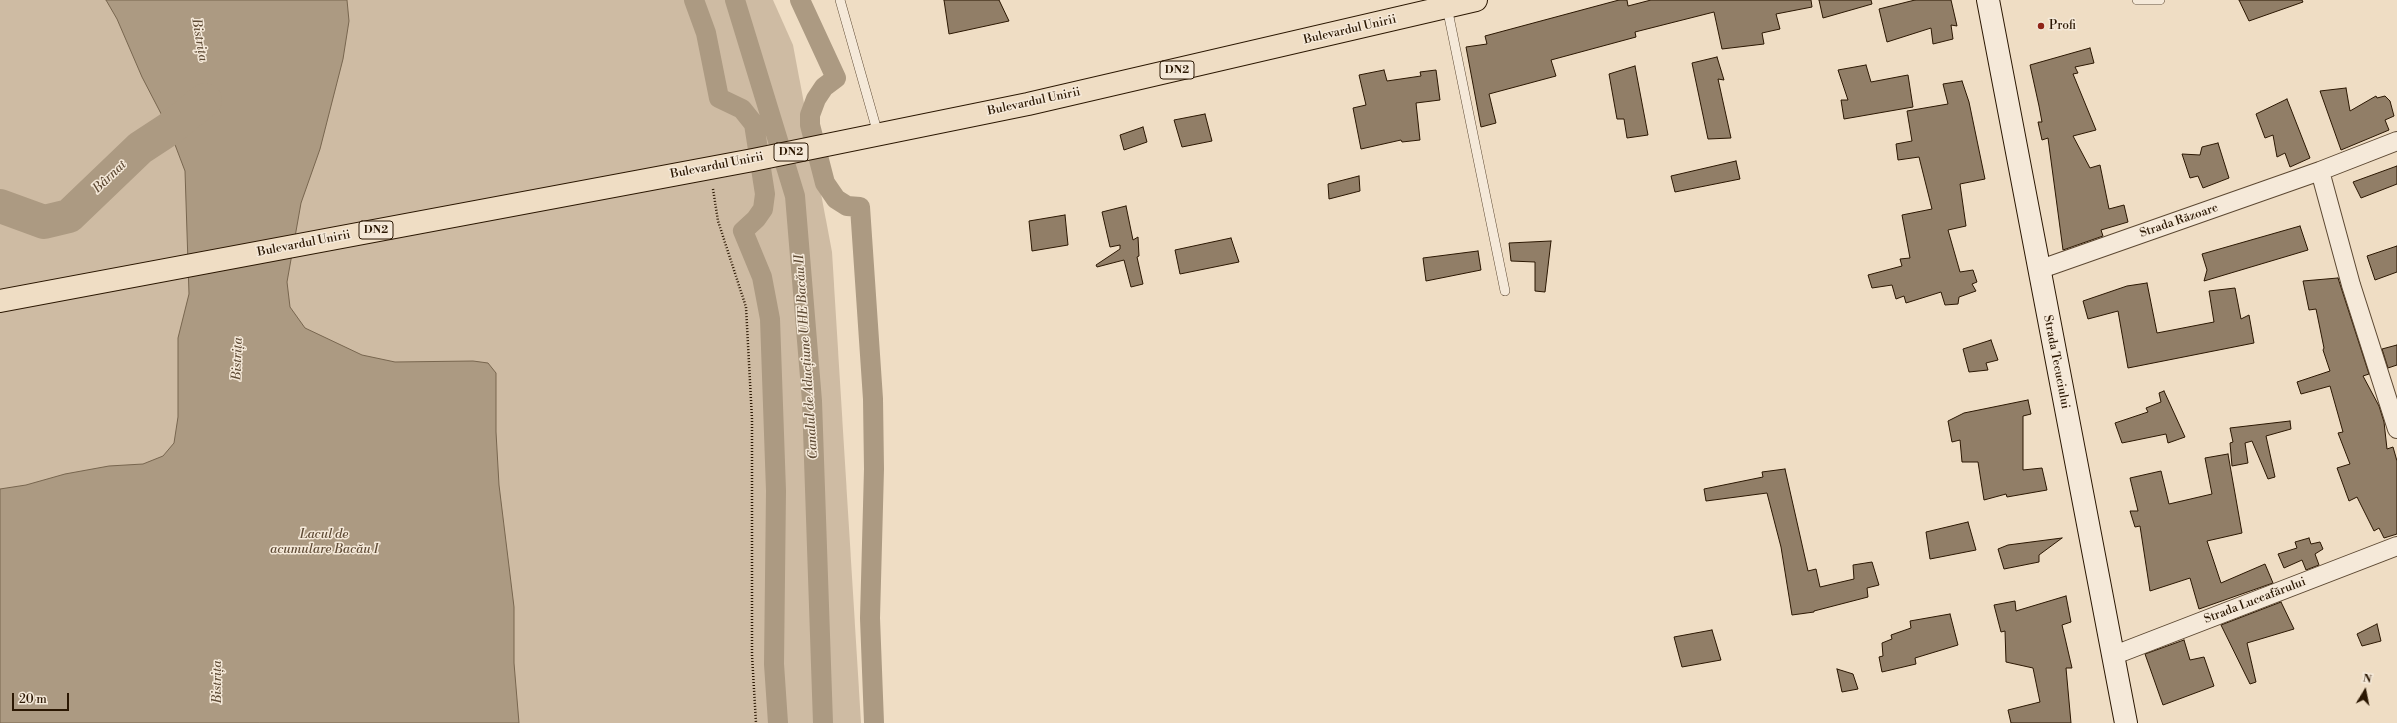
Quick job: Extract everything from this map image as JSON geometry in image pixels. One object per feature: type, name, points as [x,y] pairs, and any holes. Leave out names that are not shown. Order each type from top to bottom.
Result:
[{"type":"main road","name":"Bulevardul Unirii","points":[[0,301],[710,168],[1028,104],[1476,0]]},
{"type":"main road","name":"Strada Tecuciului","points":[[1988,0],[2038,270],[2126,723]]},
{"type":"street","name":"Strada Răzoare","points":[[2038,270],[2320,171],[2397,141]]},
{"type":"street","points":[[2320,171],[2351,285],[2397,429]]},
{"type":"street","name":"Strada Luceafărului","points":[[2112,656],[2397,546]]},
{"type":"lane","points":[[840,0],[878,134]]},
{"type":"lane","points":[[2137,0],[2160,0]]},
{"type":"lane","points":[[1447,7],[1505,291]]},
{"type":"path","points":[[710,168],[718,221],[746,307],[752,419],[752,647],[756,723]]},
{"type":"shaded area","points":[[0,0],[773,0],[793,45],[832,252],[861,723],[0,723]]},
{"type":"water","name":"Lacul de acumulare Bacău I","points":[[106,0],[347,0],[349,21],[343,59],[320,149],[301,203],[287,282],[290,307],[305,328],[362,355],[395,362],[473,361],[488,363],[496,373],[496,432],[499,485],[514,607],[514,663],[519,723],[0,723],[0,489],[26,485],[65,474],[109,466],[143,464],[163,456],[174,443],[178,417],[178,338],[189,294],[185,171],[169,129],[142,77],[117,19]]},
{"type":"building","points":[[944,0],[999,0],[1009,21],[949,34]]},
{"type":"building","points":[[1619,0],[1627,0],[1628,6],[1651,0],[1811,0],[1812,7],[1776,14],[1780,29],[1762,33],[1764,44],[1722,49],[1714,12],[1635,32],[1636,37],[1551,60],[1556,76],[1489,94],[1496,123],[1481,127],[1466,47],[1487,44],[1485,36]]},
{"type":"building","points":[[1819,0],[1871,0],[1872,4],[1823,18]]},
{"type":"building","points":[[1915,0],[1951,0],[1957,26],[1951,25],[1953,39],[1933,44],[1931,28],[1887,42],[1879,9]]},
{"type":"building","points":[[2239,0],[2302,0],[2303,2],[2249,21]]},
{"type":"building","points":[[2090,48],[2094,63],[2075,67],[2078,73],[2073,74],[2096,130],[2073,136],[2090,168],[2100,165],[2109,209],[2124,205],[2128,222],[2101,230],[2103,236],[2063,250],[2048,138],[2042,140],[2038,122],[2042,122],[2030,65]]},
{"type":"building","points":[[1717,57],[1724,80],[1718,79],[1731,138],[1708,139],[1692,63]]},
{"type":"building","points":[[1866,65],[1871,82],[1908,75],[1913,107],[1844,119],[1841,100],[1848,100],[1838,70]]},
{"type":"building","points":[[1635,66],[1648,135],[1627,138],[1624,119],[1617,119],[1609,74]]},
{"type":"building","points":[[1384,70],[1387,81],[1421,76],[1420,72],[1436,70],[1440,100],[1416,103],[1420,140],[1402,142],[1401,140],[1361,149],[1353,108],[1366,105],[1359,75]]},
{"type":"building","points":[[1962,81],[1969,102],[1985,179],[1960,184],[1966,226],[1948,230],[1960,272],[1973,270],[1977,282],[1972,284],[1976,291],[1959,297],[1958,304],[1945,305],[1941,292],[1906,303],[1904,296],[1896,299],[1892,285],[1872,288],[1868,275],[1902,266],[1900,259],[1910,258],[1902,215],[1932,209],[1919,157],[1898,160],[1896,144],[1912,141],[1907,111],[1948,104],[1943,84]]},
{"type":"building","points":[[2346,88],[2350,111],[2376,96],[2377,98],[2385,96],[2390,101],[2394,116],[2385,120],[2389,130],[2341,150],[2320,91]]},
{"type":"building","points":[[2287,99],[2310,158],[2290,167],[2285,153],[2277,157],[2273,135],[2265,138],[2256,114]]},
{"type":"building","points":[[1205,114],[1212,141],[1182,147],[1174,120]]},
{"type":"building","points":[[1143,127],[1147,142],[1124,150],[1120,135]]},
{"type":"building","points":[[2218,143],[2229,178],[2203,188],[2198,176],[2190,178],[2182,154],[2200,155],[2202,147]]},
{"type":"building","points":[[1736,161],[1740,179],[1675,192],[1671,176]]},
{"type":"building","points":[[2397,166],[2397,184],[2361,198],[2353,182]]},
{"type":"building","points":[[1359,176],[1360,191],[1329,199],[1328,184]]},
{"type":"building","points":[[1126,206],[1133,240],[1138,237],[1139,256],[1137,257],[1143,284],[1131,287],[1124,260],[1097,267],[1096,265],[1120,249],[1120,245],[1110,247],[1102,212]]},
{"type":"building","points":[[1065,215],[1068,245],[1032,251],[1029,221]]},
{"type":"building","points":[[2300,226],[2308,250],[2204,281],[2207,270],[2202,254]]},
{"type":"building","points":[[1231,238],[1239,262],[1180,274],[1175,250]]},
{"type":"building","points":[[1551,241],[1545,292],[1535,291],[1535,262],[1511,261],[1509,243]]},
{"type":"building","points":[[2397,246],[2397,272],[2375,280],[2367,256]]},
{"type":"building","points":[[1478,251],[1481,270],[1426,281],[1423,258]]},
{"type":"building","points":[[2338,278],[2369,374],[2363,376],[2379,406],[2384,422],[2387,449],[2393,447],[2397,461],[2397,534],[2384,538],[2379,528],[2374,531],[2357,497],[2349,501],[2337,468],[2350,464],[2338,433],[2343,432],[2330,386],[2301,394],[2297,382],[2330,371],[2323,350],[2324,348],[2316,309],[2309,310],[2303,281]]},
{"type":"building","points":[[2147,283],[2157,333],[2214,322],[2209,291],[2235,288],[2241,319],[2249,315],[2254,343],[2128,368],[2118,311],[2088,319],[2083,301],[2127,286]]},
{"type":"building","points":[[1991,340],[1998,360],[1986,363],[1988,370],[1969,372],[1963,349]]},
{"type":"building","points":[[2397,345],[2397,365],[2388,368],[2382,349]]},
{"type":"building","points":[[2164,391],[2185,437],[2168,443],[2166,434],[2122,443],[2115,423],[2148,412],[2146,408],[2161,402],[2159,393]]},
{"type":"building","points":[[2028,400],[2031,414],[2023,416],[2023,470],[2042,468],[2047,490],[2007,497],[2006,494],[1984,500],[1978,462],[1962,462],[1960,440],[1952,442],[1948,421],[1964,413]]},
{"type":"building","points":[[2290,421],[2291,429],[2266,436],[2275,477],[2268,479],[2252,441],[2245,443],[2248,463],[2232,466],[2230,443],[2233,442],[2230,428]]},
{"type":"building","points":[[2228,454],[2242,533],[2207,541],[2221,583],[2265,564],[2273,583],[2199,609],[2190,578],[2150,591],[2140,526],[2135,527],[2130,511],[2138,511],[2130,478],[2161,471],[2169,504],[2212,494],[2205,458]]},
{"type":"building","points":[[1785,469],[1808,571],[1816,569],[1820,587],[1854,579],[1853,565],[1872,562],[1879,585],[1867,588],[1868,597],[1814,612],[1792,615],[1781,547],[1767,493],[1706,501],[1704,489],[1763,477],[1762,472]]},
{"type":"building","points":[[1968,522],[1976,550],[1930,559],[1926,532]]},
{"type":"building","points":[[2062,538],[2039,555],[2039,562],[2004,569],[1998,549],[2008,545]]},
{"type":"building","points":[[2309,538],[2311,544],[2320,542],[2323,549],[2315,554],[2319,565],[2306,570],[2302,560],[2284,568],[2278,554],[2297,548],[2295,542]]},
{"type":"building","points":[[2066,596],[2071,622],[2062,625],[2072,668],[2066,668],[2071,723],[2011,723],[2008,710],[2040,702],[2033,668],[2006,662],[2005,631],[2001,632],[1994,605],[2015,601],[2016,611]]},
{"type":"building","points":[[2281,602],[2294,629],[2247,643],[2256,682],[2250,684],[2221,625]]},
{"type":"building","points":[[1950,614],[1958,645],[1915,658],[1916,664],[1882,672],[1879,657],[1883,656],[1882,643],[1892,639],[1891,635],[1911,628],[1910,621]]},
{"type":"building","points":[[2377,624],[2381,641],[2362,646],[2357,634]]},
{"type":"building","points":[[1712,630],[1721,660],[1682,667],[1674,637]]},
{"type":"building","points":[[2184,640],[2190,660],[2204,657],[2214,686],[2163,705],[2145,654]]},
{"type":"building","points":[[1837,669],[1853,674],[1858,689],[1842,692]]},
{"type":"waterway","points":[[694,0],[706,33],[719,98],[742,109],[754,124],[765,194],[763,209],[756,219],[743,231],[762,277],[770,319],[776,491],[774,664],[778,723]]},
{"type":"waterway","name":"Canalul de Aducțiune UHE Bacău II","points":[[735,0],[795,196],[812,401],[823,723]]},
{"type":"waterway","points":[[800,0],[836,78],[824,87],[816,99],[810,115],[810,125],[825,183],[836,199],[847,206],[860,207],[873,399],[874,469],[870,618],[874,723]]},
{"type":"waterway","name":"Bârnat","points":[[0,206],[44,222],[69,216],[140,148],[169,129],[205,100]]},
{"type":"place","name":"Profi","points":[[2041,26]]},
{"type":"water label","name":"Bistrița","points":[[199,40]]},
{"type":"water label","name":"Bistrița","points":[[238,359]]},
{"type":"water label","name":"Bistrița","points":[[218,682]]}]
